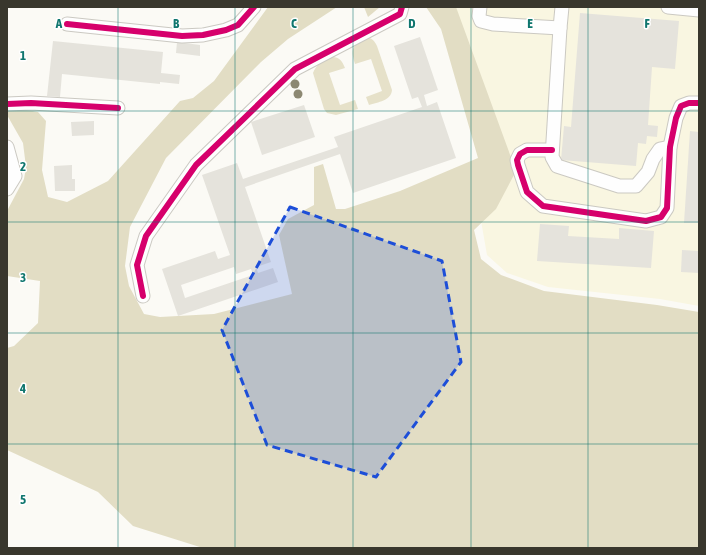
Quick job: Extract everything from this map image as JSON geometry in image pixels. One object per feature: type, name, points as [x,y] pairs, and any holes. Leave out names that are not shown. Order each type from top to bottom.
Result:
[{"type":"street","points":[[67,24],[182,36],[202,35],[226,30],[238,25],[254,7]]},
{"type":"street","points":[[143,296],[137,265],[146,236],[196,165],[295,69],[400,14],[402,7]]},
{"type":"street","points":[[480,7],[479,16],[481,21],[493,24],[560,28]]},
{"type":"street","points":[[562,7],[552,150],[552,157],[557,166],[618,186],[636,186],[648,172],[653,159],[660,149],[670,147]]},
{"type":"street","points":[[668,7],[699,10]]},
{"type":"street","points":[[7,104],[31,103],[118,108]]},
{"type":"street","points":[[552,150],[527,150],[520,154],[517,160],[527,192],[543,206],[646,221],[661,218],[667,208],[670,147],[676,118],[681,106],[689,103],[699,103]]},
{"type":"street","points":[[7,147],[15,176],[7,189]]},
{"type":"highlighted area","points":[[290,207],[442,261],[461,362],[376,477],[267,445],[222,330]]},
{"type":"shaded area","points":[[268,7],[337,7],[288,39],[261,62],[166,158],[130,227],[125,266],[129,286],[144,314],[160,317],[214,314],[292,294],[279,235],[288,219],[314,205],[314,167],[323,164],[336,209],[345,209],[400,191],[478,158],[441,29],[426,7],[456,7],[516,171],[496,209],[474,230],[481,259],[501,275],[544,291],[657,305],[699,312],[699,548],[203,548],[133,526],[98,492],[7,450],[7,348],[14,346],[38,323],[40,281],[7,276],[7,211],[24,179],[26,167],[23,143],[7,115],[7,110],[15,108],[38,112],[46,121],[42,170],[48,197],[67,202],[108,181],[180,101],[193,98],[214,81]]},
{"type":"shaded area","points":[[364,7],[380,7],[368,17]]},
{"type":"shaded area","points":[[445,7],[699,7],[699,306],[660,299],[548,287],[507,273],[487,255],[480,215],[503,175]]},
{"type":"shaded area","points":[[365,38],[372,39],[375,42],[392,90],[387,99],[369,105],[366,97],[382,91],[371,59],[355,64],[353,49],[357,43]]},
{"type":"shaded area","points":[[332,57],[340,60],[345,68],[329,73],[340,105],[355,100],[358,109],[336,115],[327,113],[324,109],[313,73],[318,65]]},
{"type":"building","points":[[580,13],[679,21],[675,69],[652,67],[648,125],[658,126],[657,137],[647,136],[646,144],[638,143],[636,166],[561,160],[564,126],[571,127]]},
{"type":"building","points":[[420,37],[438,90],[424,95],[427,106],[437,102],[456,158],[353,193],[340,154],[245,187],[271,262],[256,267],[258,273],[273,268],[278,282],[178,316],[162,269],[215,251],[218,259],[230,255],[202,175],[237,163],[243,179],[338,147],[334,137],[422,107],[418,97],[412,99],[394,46]],"holes":[[[234,267],[236,274],[251,269],[253,275],[185,298],[181,285]]]},
{"type":"building","points":[[53,41],[163,52],[161,73],[180,75],[179,84],[160,82],[160,84],[62,74],[60,97],[47,96]]},
{"type":"building","points":[[177,42],[200,45],[200,56],[176,53]]},
{"type":"building","points":[[304,105],[315,137],[262,155],[251,122]]},
{"type":"building","points":[[94,121],[94,135],[72,136],[71,122]]},
{"type":"building","points":[[690,131],[699,132],[699,223],[684,223]]},
{"type":"building","points":[[72,165],[72,179],[75,179],[75,191],[55,191],[54,166]]},
{"type":"building","points":[[540,224],[569,226],[568,236],[619,239],[619,228],[654,231],[651,268],[537,261]]},
{"type":"building","points":[[682,250],[699,251],[699,273],[681,272]]},
{"type":"cycle path","points":[[67,24],[182,36],[203,35],[226,30],[238,25],[254,7]]},
{"type":"cycle path","points":[[143,296],[137,265],[146,236],[196,165],[295,69],[400,14],[402,7]]},
{"type":"cycle path","points":[[7,104],[31,103],[118,108]]},
{"type":"cycle path","points":[[552,150],[527,150],[520,154],[517,160],[527,192],[543,206],[646,221],[661,217],[667,208],[670,147],[676,118],[681,106],[689,103],[699,103]]}]
